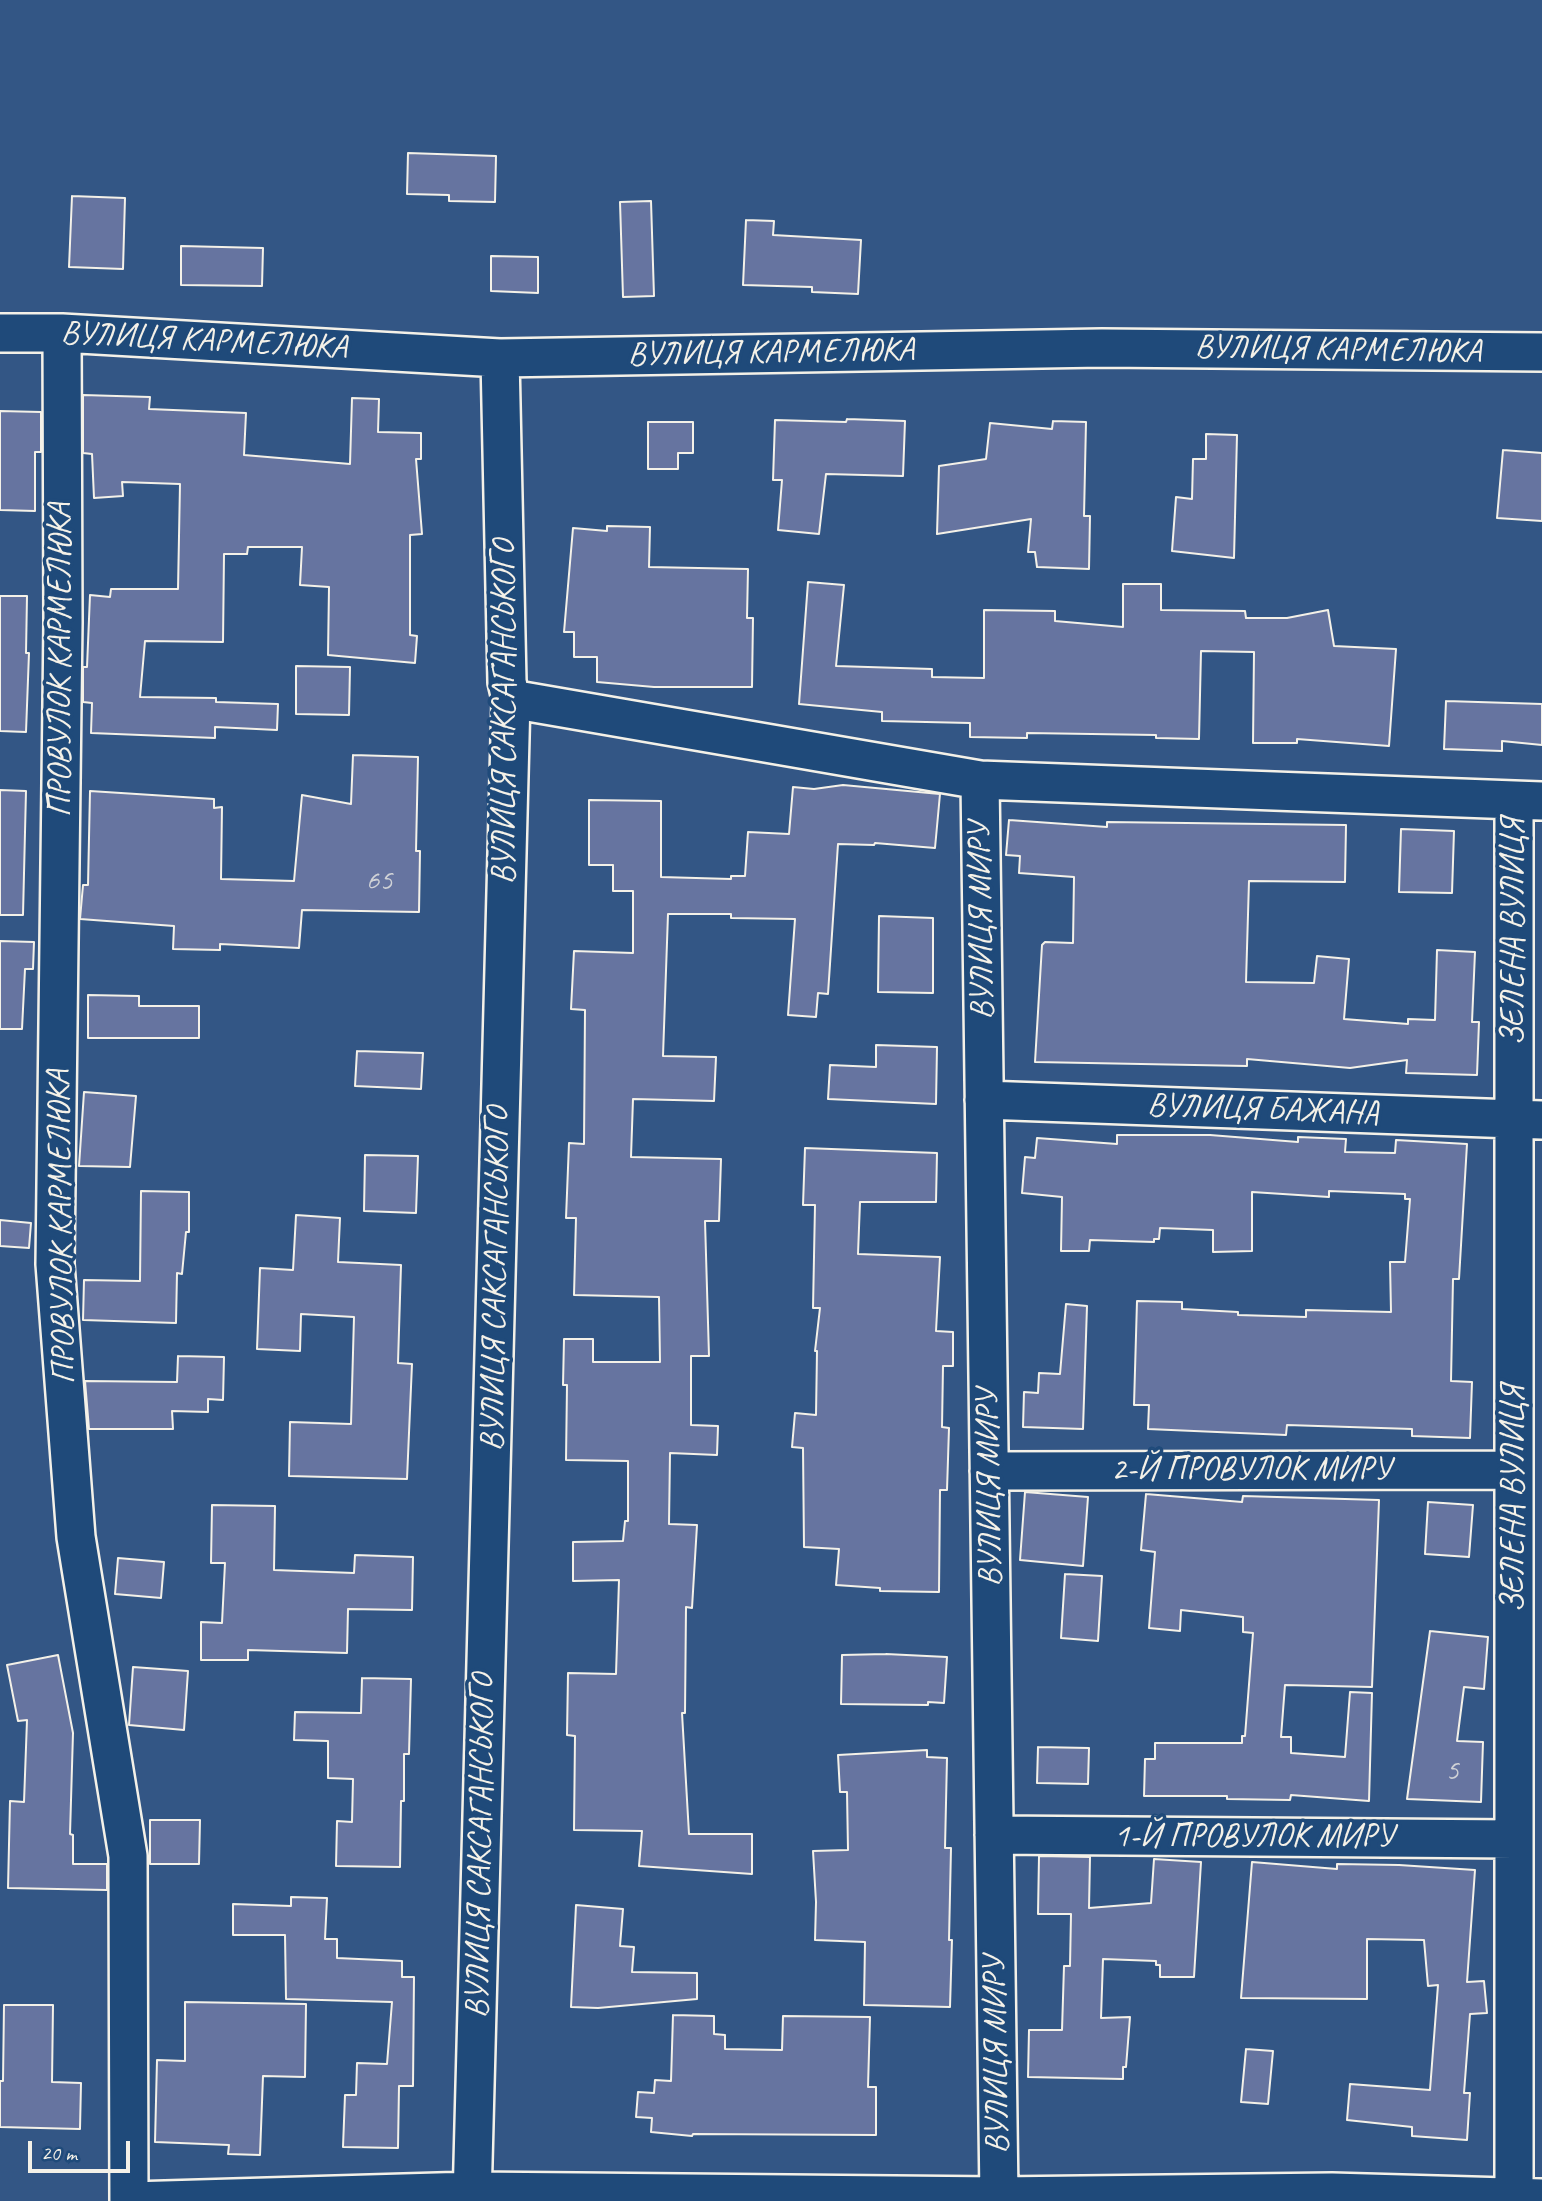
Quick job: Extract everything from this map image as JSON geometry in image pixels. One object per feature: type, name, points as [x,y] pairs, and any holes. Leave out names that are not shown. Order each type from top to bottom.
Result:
[{"type":"street","name":"ВУЛИЦЯ КАРМЕЛЮКА","points":[[0,333],[61,333],[500,358],[1102,348],[1542,352]]},
{"type":"street","name":"ПРОВУЛОК КАРМЕЛЮКА","points":[[61,333],[63,622],[55,1264],[76,1537],[128,1856],[130,2201]]},
{"type":"street","name":"ВУЛИЦЯ САКСАГАНСЬКОГО","points":[[472,2196],[511,699],[507,682],[500,358]]},
{"type":"street","name":"ВУЛИЦЯ МИРУ","points":[[511,699],[979,780],[1528,801]]},
{"type":"street","name":"ВУЛИЦЯ МИРУ","points":[[979,780],[999,2196]]},
{"type":"street","name":"ЗЕЛЕНА ВУЛИЦЯ","points":[[1528,801],[1528,1120],[1514,1470],[1514,1839],[1528,2198]]},
{"type":"street","name":"ВУЛИЦЯ БАЖАНА","points":[[984,1100],[1528,1120]]},
{"type":"street","name":"2-Й ПРОВУЛОК МИРУ","points":[[989,1471],[1514,1470]]},
{"type":"street","name":"1-Й ПРОВУЛОК МИРУ","points":[[994,1835],[1514,1839]]},
{"type":"street","points":[[130,2201],[472,2196],[999,2196],[1332,2192],[1528,2198]]},
{"type":"building","points":[[408,153],[496,156],[495,202],[449,201],[449,195],[407,194]]},
{"type":"building","points":[[72,196],[125,198],[123,269],[69,267]]},
{"type":"building","points":[[651,201],[654,296],[623,297],[620,202]]},
{"type":"building","points":[[746,220],[774,221],[773,235],[861,240],[858,294],[812,292],[812,287],[743,285]]},
{"type":"building","points":[[181,246],[263,248],[262,286],[181,285]]},
{"type":"building","points":[[491,256],[538,257],[538,293],[491,291]]},
{"type":"building","points":[[83,395],[150,397],[149,409],[246,413],[244,455],[350,464],[352,398],[379,399],[378,432],[421,433],[421,459],[416,459],[422,534],[410,535],[410,635],[417,636],[415,663],[328,655],[329,587],[300,585],[302,547],[248,547],[247,554],[224,554],[223,642],[145,641],[140,697],[216,698],[216,702],[278,704],[277,730],[215,727],[215,738],[91,733],[92,703],[83,702],[83,667],[87,667],[90,595],[110,597],[111,589],[178,589],[180,484],[122,482],[123,496],[94,498],[92,454],[83,453]]},
{"type":"building","points":[[0,411],[41,412],[41,452],[35,452],[35,511],[0,510]]},
{"type":"building","points":[[847,419],[905,421],[903,476],[826,474],[819,534],[778,530],[782,480],[773,480],[775,420],[846,422]]},
{"type":"building","points":[[1053,421],[1086,422],[1084,516],[1090,516],[1089,569],[1037,567],[1035,552],[1028,552],[1031,519],[937,534],[939,466],[986,459],[990,423],[1052,429]]},
{"type":"building","points":[[648,422],[693,422],[693,453],[678,453],[678,469],[648,469]]},
{"type":"building","points":[[1206,434],[1237,435],[1234,558],[1172,551],[1176,497],[1192,499],[1193,459],[1206,459]]},
{"type":"building","points":[[1503,450],[1542,453],[1542,521],[1497,518]]},
{"type":"building","points":[[607,526],[650,527],[649,567],[748,569],[747,618],[753,618],[752,687],[654,687],[597,682],[597,657],[574,657],[574,632],[564,632],[573,528],[607,531]]},
{"type":"building","points":[[808,582],[844,585],[836,666],[932,669],[932,677],[984,678],[984,610],[1055,611],[1055,621],[1123,627],[1123,584],[1161,584],[1161,610],[1245,611],[1246,618],[1287,618],[1328,610],[1334,646],[1396,649],[1389,746],[1297,739],[1297,743],[1253,743],[1254,652],[1201,651],[1199,739],[1156,738],[1156,735],[1027,733],[1027,738],[970,737],[970,723],[882,721],[882,712],[799,704]]},
{"type":"building","points":[[0,596],[27,596],[26,653],[29,653],[26,732],[0,731]]},
{"type":"building","points":[[296,666],[350,667],[349,715],[296,714]]},
{"type":"building","points":[[1446,701],[1542,704],[1542,745],[1502,741],[1502,751],[1444,749]]},
{"type":"building","points":[[353,755],[418,757],[416,851],[420,851],[419,912],[302,910],[299,948],[220,944],[220,950],[173,949],[174,926],[80,919],[83,885],[88,885],[90,791],[214,799],[214,808],[222,807],[221,879],[294,881],[302,795],[351,804]]},
{"type":"building","points":[[843,785],[940,794],[935,848],[875,843],[838,844],[828,994],[818,993],[816,1017],[788,1015],[795,919],[731,918],[731,914],[668,914],[663,1056],[716,1057],[714,1101],[633,1099],[631,1157],[721,1159],[719,1221],[705,1221],[709,1356],[691,1356],[691,1425],[718,1426],[717,1455],[670,1453],[669,1524],[697,1525],[692,1608],[686,1607],[685,1713],[682,1713],[689,1834],[752,1834],[752,1874],[639,1866],[642,1831],[574,1830],[575,1736],[567,1735],[568,1673],[616,1674],[619,1580],[573,1581],[573,1542],[623,1541],[625,1521],[628,1521],[628,1461],[566,1460],[567,1385],[563,1385],[564,1339],[593,1339],[593,1362],[660,1362],[659,1297],[574,1295],[576,1218],[566,1218],[569,1143],[584,1144],[585,1010],[571,1009],[574,951],[633,953],[633,891],[613,891],[613,865],[589,865],[589,800],[661,801],[661,877],[731,879],[731,876],[745,876],[748,832],[789,834],[793,787],[814,789]]},
{"type":"building","points":[[0,790],[26,791],[23,915],[0,915]]},
{"type":"building","points":[[1009,820],[1107,827],[1107,822],[1346,825],[1345,882],[1249,881],[1246,982],[1314,983],[1317,956],[1349,959],[1344,1019],[1408,1024],[1408,1019],[1435,1020],[1437,950],[1475,952],[1472,1022],[1479,1022],[1477,1075],[1406,1073],[1407,1060],[1350,1068],[1247,1059],[1247,1066],[1035,1062],[1042,945],[1045,942],[1073,943],[1074,877],[1019,873],[1020,856],[1006,855]]},
{"type":"building","points":[[1401,829],[1454,831],[1452,893],[1399,892]]},
{"type":"building","points":[[879,916],[933,918],[933,993],[878,992]]},
{"type":"building","points":[[0,941],[34,942],[33,969],[25,969],[22,1029],[0,1029]]},
{"type":"building","points":[[88,995],[139,996],[139,1006],[199,1006],[199,1038],[88,1038]]},
{"type":"building","points":[[876,1045],[937,1047],[936,1104],[828,1099],[830,1065],[876,1067]]},
{"type":"building","points":[[357,1051],[423,1053],[421,1089],[355,1086]]},
{"type":"building","points":[[84,1092],[136,1096],[130,1167],[79,1166]]},
{"type":"building","points":[[1117,1135],[1210,1135],[1298,1142],[1298,1137],[1346,1139],[1345,1152],[1395,1153],[1396,1140],[1467,1144],[1459,1279],[1453,1279],[1451,1381],[1472,1382],[1470,1438],[1412,1436],[1412,1429],[1287,1425],[1286,1435],[1148,1429],[1149,1405],[1134,1405],[1137,1301],[1182,1302],[1182,1309],[1238,1312],[1238,1315],[1306,1317],[1306,1310],[1391,1312],[1390,1262],[1405,1262],[1410,1199],[1405,1199],[1405,1194],[1329,1191],[1329,1197],[1252,1192],[1252,1251],[1213,1252],[1213,1230],[1160,1228],[1159,1239],[1154,1239],[1154,1242],[1090,1240],[1089,1251],[1061,1251],[1062,1197],[1022,1193],[1025,1157],[1035,1158],[1037,1138],[1117,1144]]},
{"type":"building","points":[[805,1148],[937,1153],[936,1202],[860,1202],[858,1254],[940,1257],[936,1331],[953,1332],[953,1366],[943,1366],[942,1427],[949,1428],[947,1490],[940,1490],[939,1592],[880,1591],[880,1588],[836,1585],[839,1549],[804,1547],[803,1448],[792,1447],[795,1413],[816,1415],[815,1351],[820,1308],[813,1308],[815,1205],[803,1205]]},
{"type":"building","points":[[365,1155],[418,1156],[416,1213],[364,1211]]},
{"type":"building","points":[[141,1191],[189,1192],[189,1232],[186,1232],[182,1274],[177,1273],[176,1323],[83,1320],[84,1280],[140,1281]]},
{"type":"building","points":[[296,1215],[340,1218],[338,1262],[401,1265],[398,1363],[412,1364],[407,1479],[289,1476],[290,1422],[351,1424],[354,1317],[301,1314],[300,1351],[257,1349],[260,1268],[293,1270]]},
{"type":"building","points":[[0,1220],[31,1223],[29,1248],[0,1246]]},
{"type":"building","points":[[1066,1304],[1087,1306],[1083,1429],[1023,1427],[1024,1392],[1038,1393],[1039,1373],[1060,1374]]},
{"type":"building","points":[[178,1356],[224,1357],[223,1400],[208,1399],[208,1412],[172,1411],[173,1429],[89,1429],[85,1381],[177,1382]]},
{"type":"building","points":[[1025,1492],[1088,1497],[1083,1566],[1020,1560]]},
{"type":"building","points":[[1146,1494],[1242,1502],[1243,1496],[1379,1500],[1372,1687],[1285,1685],[1281,1737],[1291,1737],[1291,1753],[1345,1757],[1350,1692],[1372,1693],[1369,1801],[1291,1795],[1290,1800],[1227,1799],[1227,1796],[1144,1796],[1145,1759],[1155,1759],[1155,1743],[1242,1743],[1242,1736],[1245,1736],[1253,1633],[1243,1632],[1243,1617],[1181,1610],[1180,1631],[1149,1628],[1155,1552],[1141,1550]]},
{"type":"building","points":[[1428,1502],[1473,1505],[1469,1557],[1425,1554]]},
{"type":"building","points":[[212,1505],[275,1506],[274,1570],[354,1573],[355,1555],[413,1557],[412,1610],[348,1609],[347,1653],[248,1650],[248,1660],[201,1660],[201,1622],[222,1623],[225,1563],[211,1563]]},
{"type":"building","points":[[118,1558],[164,1562],[161,1598],[115,1594]]},
{"type":"building","points":[[1065,1574],[1102,1576],[1098,1641],[1061,1638]]},
{"type":"building","points":[[1430,1631],[1488,1637],[1484,1689],[1464,1687],[1457,1741],[1483,1742],[1481,1802],[1407,1799]]},
{"type":"building","points":[[58,1655],[73,1733],[70,1834],[73,1835],[73,1864],[107,1864],[107,1890],[8,1888],[10,1801],[24,1802],[27,1720],[18,1721],[7,1665]]},
{"type":"building","points":[[842,1655],[947,1657],[944,1703],[841,1704]]},
{"type":"building","points":[[133,1667],[188,1671],[184,1730],[129,1725]]},
{"type":"building","points":[[362,1678],[411,1679],[409,1754],[404,1754],[404,1801],[401,1801],[400,1867],[336,1866],[337,1821],[352,1822],[353,1779],[328,1778],[328,1741],[294,1740],[295,1712],[361,1713]]},
{"type":"building","points":[[1038,1747],[1089,1748],[1088,1784],[1037,1783]]},
{"type":"building","points":[[927,1750],[927,1757],[947,1758],[945,1848],[951,1848],[950,2007],[864,2005],[865,1942],[815,1940],[813,1851],[848,1850],[847,1792],[840,1792],[838,1755]]},
{"type":"building","points":[[150,1820],[200,1820],[199,1864],[150,1864]]},
{"type":"building","points":[[1039,1856],[1090,1857],[1089,1908],[1151,1903],[1154,1859],[1201,1862],[1194,1977],[1160,1977],[1160,1965],[1156,1965],[1156,1961],[1103,1959],[1101,2018],[1130,2017],[1123,2079],[1028,2077],[1029,2030],[1062,2030],[1064,1966],[1070,1966],[1071,1914],[1038,1914]]},
{"type":"building","points":[[1252,1862],[1337,1869],[1337,1864],[1475,1870],[1467,1982],[1484,1981],[1487,2013],[1470,2014],[1464,2093],[1470,2093],[1467,2140],[1412,2136],[1412,2127],[1347,2120],[1350,2084],[1430,2090],[1438,1985],[1428,1986],[1424,1940],[1367,1939],[1367,1999],[1241,1998]]},
{"type":"building","points":[[291,1897],[327,1898],[325,1939],[337,1939],[337,1958],[402,1961],[402,1977],[414,1977],[413,2086],[399,2086],[398,2148],[343,2147],[345,2095],[356,2095],[357,2063],[387,2064],[392,2002],[286,1999],[285,1935],[233,1935],[233,1904],[291,1906]]},
{"type":"building","points":[[576,1905],[623,1909],[620,1946],[634,1947],[632,1972],[697,1973],[697,1999],[598,2008],[571,2007]]},
{"type":"building","points":[[185,2002],[306,2004],[305,2077],[263,2076],[260,2155],[228,2154],[229,2145],[155,2142],[157,2060],[185,2061]]},
{"type":"building","points":[[4,2005],[53,2005],[52,2082],[81,2083],[80,2129],[0,2127]]},
{"type":"building","points":[[673,2015],[714,2016],[714,2034],[725,2035],[725,2049],[782,2050],[783,2016],[870,2017],[868,2087],[876,2087],[876,2135],[692,2136],[651,2132],[652,2118],[636,2117],[638,2092],[654,2093],[655,2080],[671,2081]]},
{"type":"building","points":[[1246,2049],[1273,2051],[1268,2104],[1241,2102]]}]
